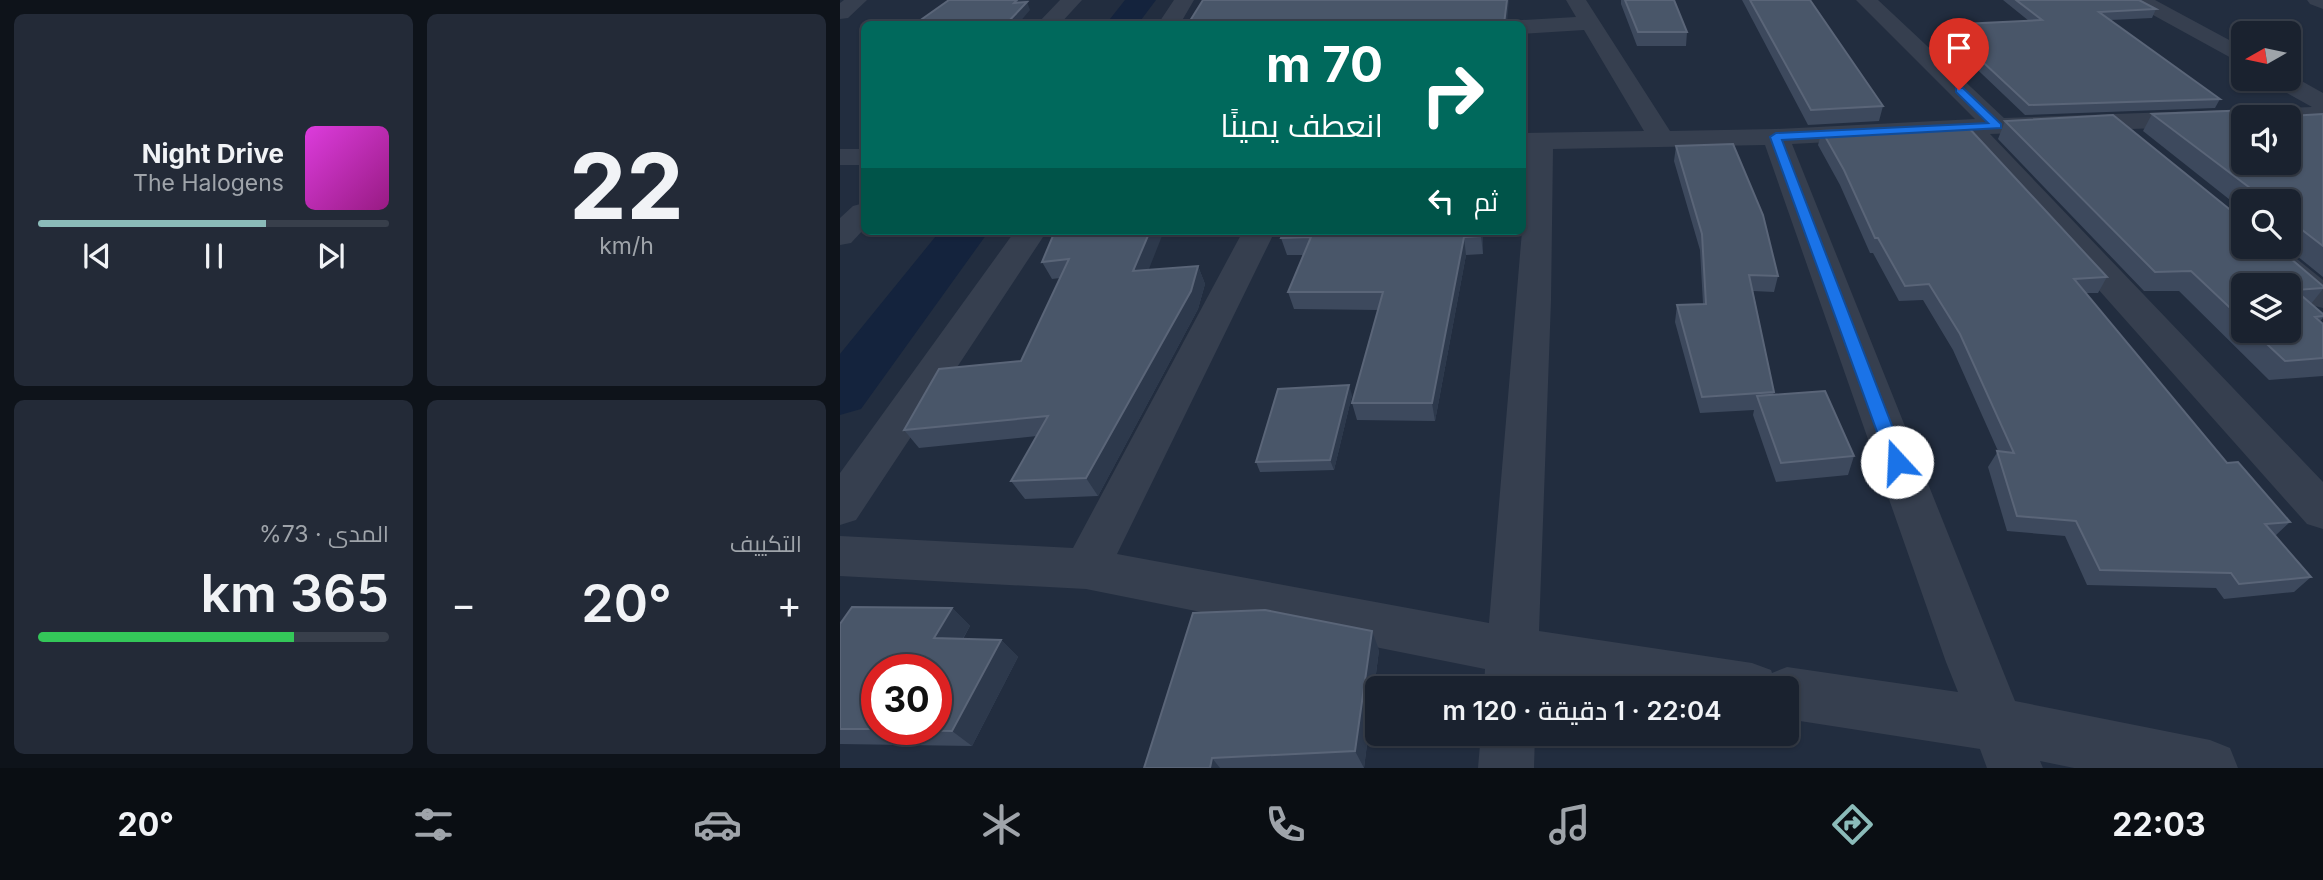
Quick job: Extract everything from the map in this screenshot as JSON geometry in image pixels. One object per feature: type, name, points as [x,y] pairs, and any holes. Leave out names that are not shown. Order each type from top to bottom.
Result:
[{"type":"street","points":[[840,13],[858,0]]},
{"type":"street","points":[[1051,21],[1072,0]]},
{"type":"street","points":[[1171,21],[1184,0]]},
{"type":"street","points":[[1576,0],[1661,137]]},
{"type":"street","points":[[1866,0],[1983,126],[2323,511]]},
{"type":"street","points":[[2140,0],[2231,51]]},
{"type":"street","points":[[2317,0],[2323,3]]},
{"type":"street","points":[[1526,27],[1591,23]]},
{"type":"street","points":[[2301,91],[2323,103]]},
{"type":"street","points":[[2301,116],[2323,115]]},
{"type":"street","points":[[1511,669],[1533,313],[1531,141],[1776,137],[1983,126],[2231,117]]},
{"type":"street","points":[[2111,122],[2142,147]]},
{"type":"street","points":[[1776,137],[2006,747]]},
{"type":"street","points":[[840,157],[861,158]]},
{"type":"street","points":[[840,236],[861,215]]},
{"type":"street","points":[[840,507],[1028,235]]},
{"type":"street","points":[[1086,569],[1257,235]]},
{"type":"street","points":[[2277,259],[2323,297]]},
{"type":"street","points":[[840,556],[1086,569],[1511,669],[1600,676]]},
{"type":"street","points":[[1799,696],[2006,747],[2210,768]]},
{"type":"street","points":[[1506,768],[1507,746]]},
{"type":"building","points":[[949,0],[1027,2],[1009,21],[919,21]]},
{"type":"building","points":[[1203,0],[1507,0],[1504,21],[1190,21]]},
{"type":"building","points":[[1625,0],[1674,0],[1687,32],[1638,32]]},
{"type":"building","points":[[1750,0],[1810,0],[1883,106],[1811,110]]},
{"type":"building","points":[[2016,0],[2139,0],[2156,9],[2099,12],[2220,99],[2029,105],[1943,25],[2042,20]]},
{"type":"building","points":[[2231,111],[2231,174],[2152,114]]},
{"type":"building","points":[[2323,114],[2323,246],[2301,229],[2301,189],[2251,189],[2233,175],[2301,175],[2301,115]]},
{"type":"building","points":[[2113,115],[2231,210],[2231,259],[2291,259],[2323,288],[2301,290],[2301,273],[2231,273],[2231,309],[2191,271],[2155,272],[2005,121]]},
{"type":"building","points":[[1968,127],[2107,277],[2074,279],[2227,463],[2238,462],[2290,522],[2265,524],[2311,577],[2239,584],[2231,573],[2100,570],[2076,521],[2017,516],[1997,451],[2014,453],[1960,334],[1929,284],[1905,286],[1878,238],[1875,238],[1844,170],[1822,131]]},
{"type":"building","points":[[1733,144],[1763,215],[1778,276],[1749,275],[1774,392],[1702,397],[1677,305],[1706,304],[1702,234],[1676,146]]},
{"type":"building","points":[[1053,235],[1148,235],[1133,271],[1198,266],[1191,291],[1086,478],[1011,481],[1048,416],[904,430],[939,369],[1021,361],[1069,259],[1042,262]]},
{"type":"building","points":[[1282,235],[1481,235],[1464,237],[1432,403],[1352,403],[1383,292],[1288,292],[1311,237],[1281,238]]},
{"type":"building","points":[[2301,295],[2323,314],[2315,317],[2323,324],[2323,358],[2285,361],[2266,343],[2301,343]]},
{"type":"building","points":[[1349,385],[1330,460],[1256,462],[1278,389]]},
{"type":"building","points":[[1825,391],[1854,456],[1781,463],[1757,396]]},
{"type":"building","points":[[852,607],[952,608],[934,638],[1001,640],[952,731],[952,654],[861,654],[861,729],[840,729],[840,624]]},
{"type":"building","points":[[1265,610],[1372,631],[1355,751],[1212,758],[1210,768],[1144,768],[1193,613]]},
{"type":"waterway","points":[[1124,21],[1141,0]]},
{"type":"waterway","points":[[840,394],[962,235]]},
{"type":"route","points":[[1897,462],[1776,137],[1997,126],[1959,90]]}]
